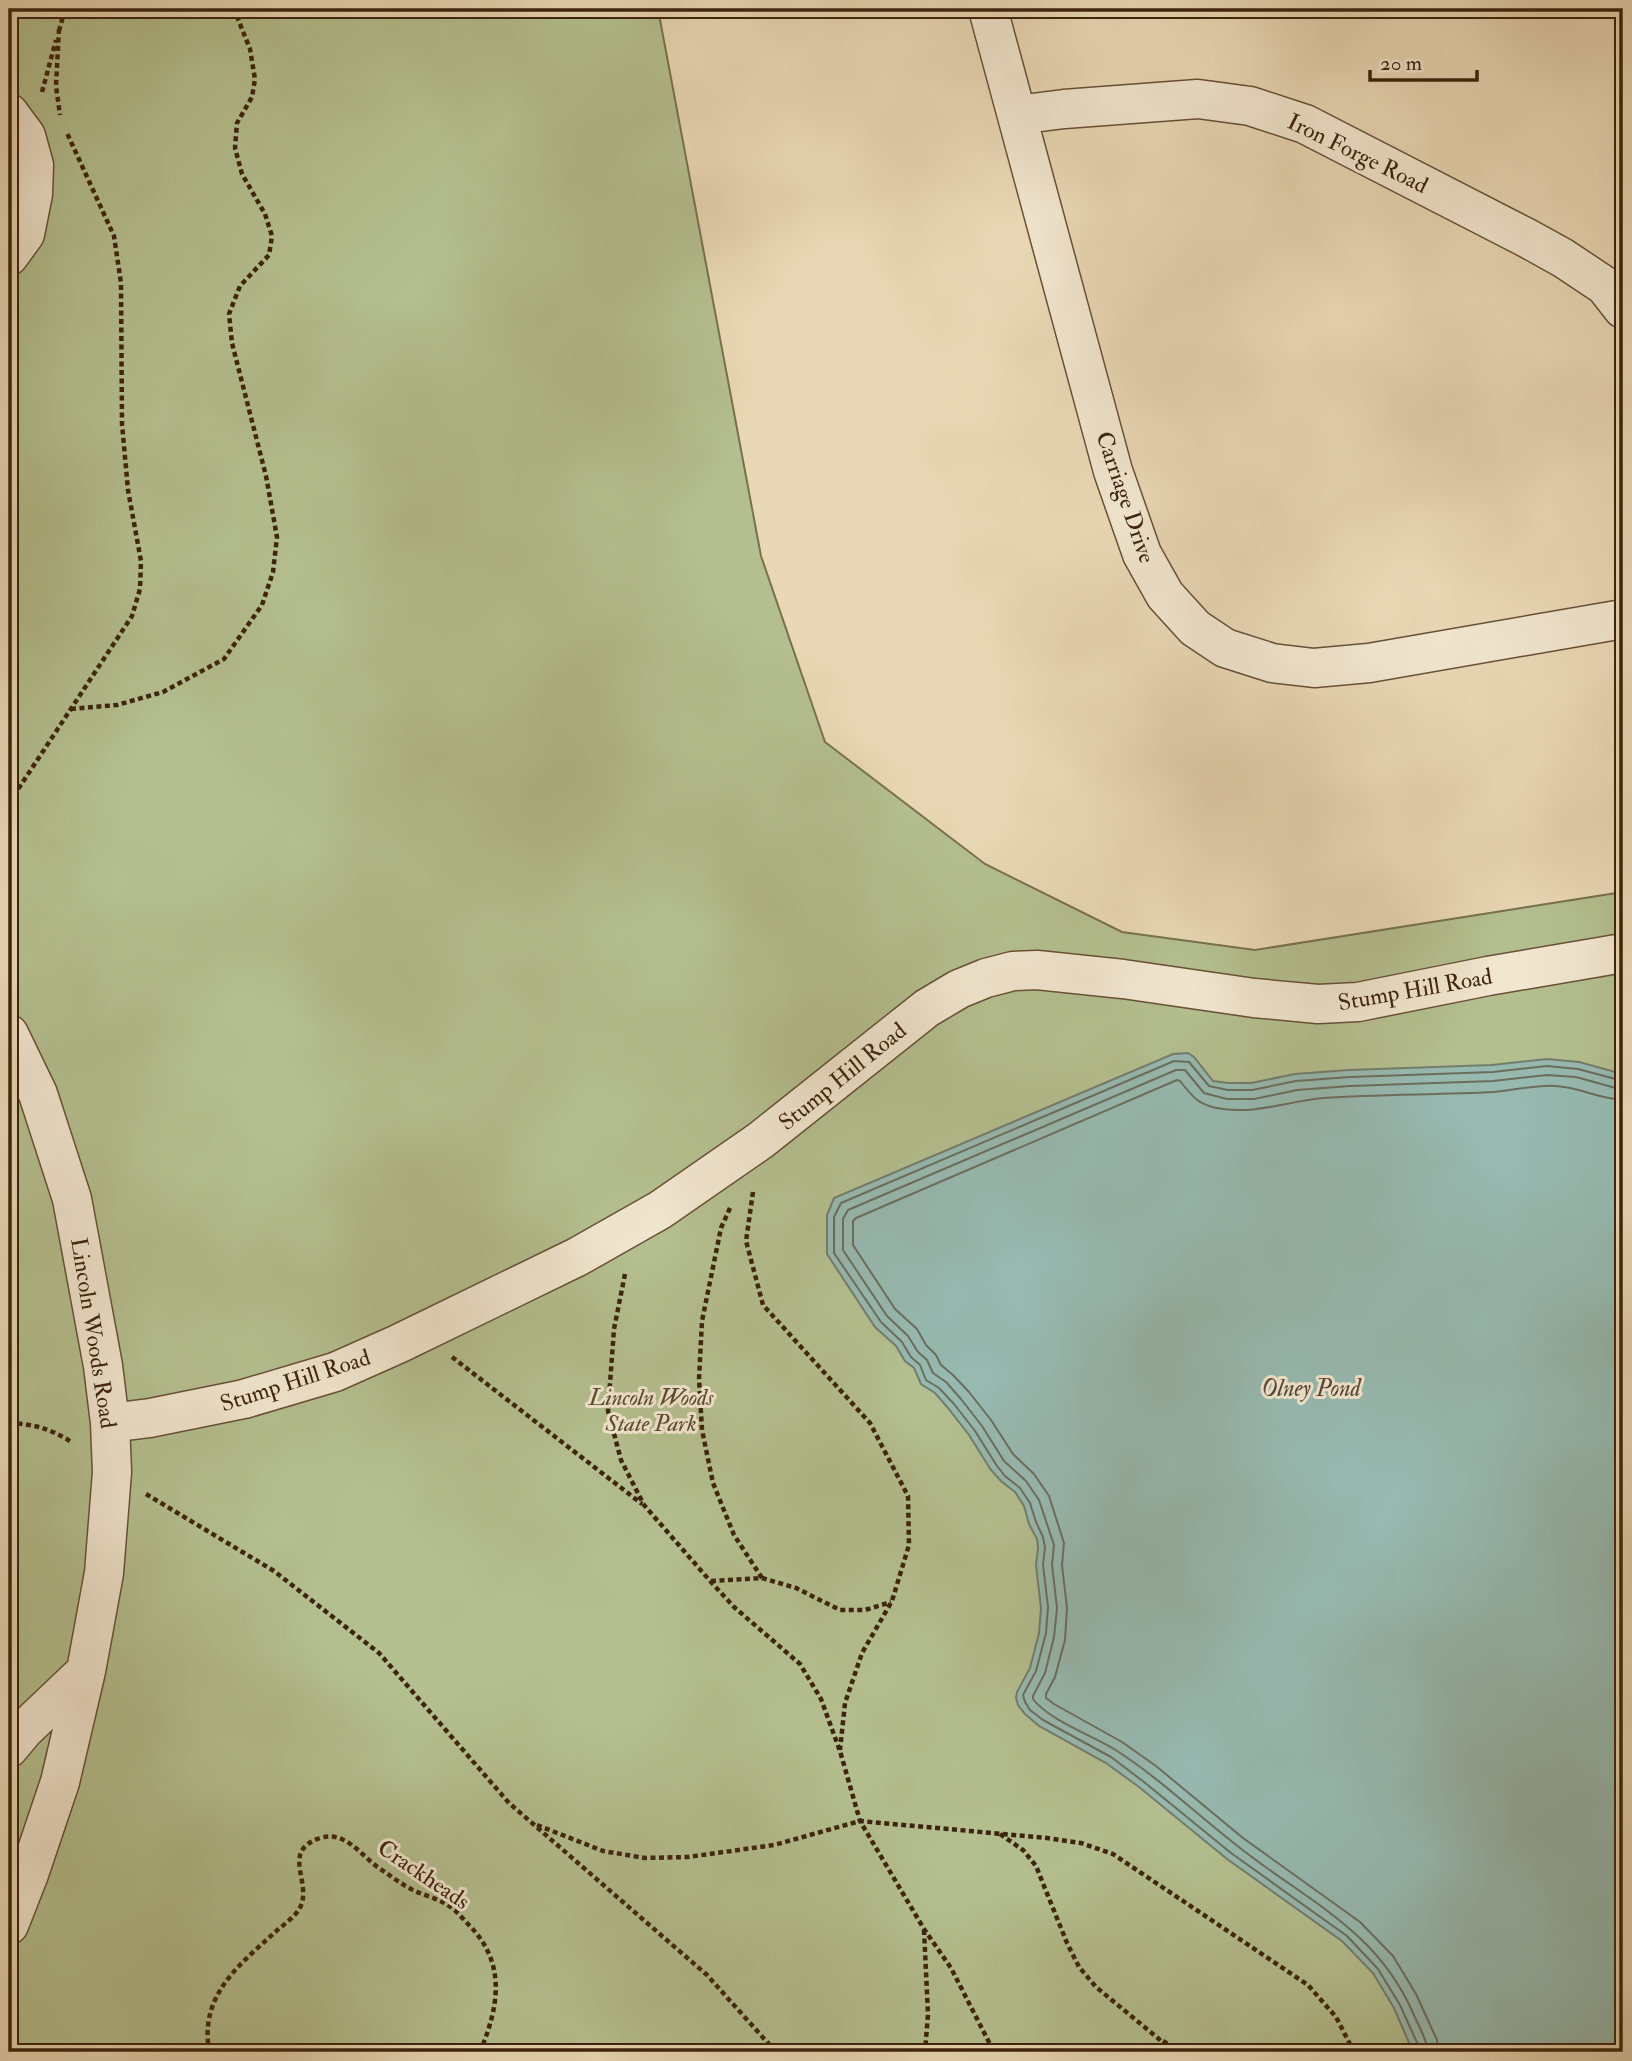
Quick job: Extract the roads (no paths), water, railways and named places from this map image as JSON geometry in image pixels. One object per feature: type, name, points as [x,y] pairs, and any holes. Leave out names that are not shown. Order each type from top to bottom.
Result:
[{"type":"street","name":"Carriage Drive","points":[[988,9],[1127,514],[1142,554],[1165,595],[1195,628],[1225,648],[1260,660],[1314,668],[1369,663],[1623,619]]},
{"type":"street","name":"Iron Forge Road","points":[[1017,115],[1198,99],[1250,106],[1305,124],[1535,242],[1605,286],[1623,309]]},
{"type":"street","points":[[9,256],[25,234],[33,194],[34,165],[17,124]]},
{"type":"street","name":"Stump Hill Road","points":[[110,1423],[204,1408],[290,1387],[335,1372],[577,1256],[660,1210],[761,1140],[927,1008],[959,989],[986,978],[1013,971],[1037,970],[1318,1004],[1358,1002],[1623,953]]},
{"type":"street","name":"Lincoln Woods Road","points":[[9,1034],[38,1094],[72,1199],[103,1366],[110,1423],[112,1472],[104,1573],[86,1671],[60,1782],[9,1924]]},
{"type":"street","points":[[9,1748],[23,1730],[86,1671]]},
{"type":"water","name":"Olney Pond","points":[[1188,1053],[1213,1081],[1228,1083],[1251,1083],[1295,1074],[1492,1065],[1547,1059],[1579,1062],[1623,1074],[1623,2052],[1413,2052],[1394,2008],[1373,1973],[1342,1941],[1227,1859],[1139,1787],[1106,1763],[1039,1726],[1018,1705],[1017,1692],[1030,1668],[1039,1633],[1041,1608],[1036,1565],[1037,1539],[1024,1506],[1015,1492],[991,1470],[948,1408],[935,1393],[921,1384],[914,1368],[905,1361],[896,1346],[875,1327],[827,1254],[827,1215],[834,1198],[1173,1054]]},
{"type":"park label","name":"Lincoln Woods State Park","points":[[651,1410]]}]
